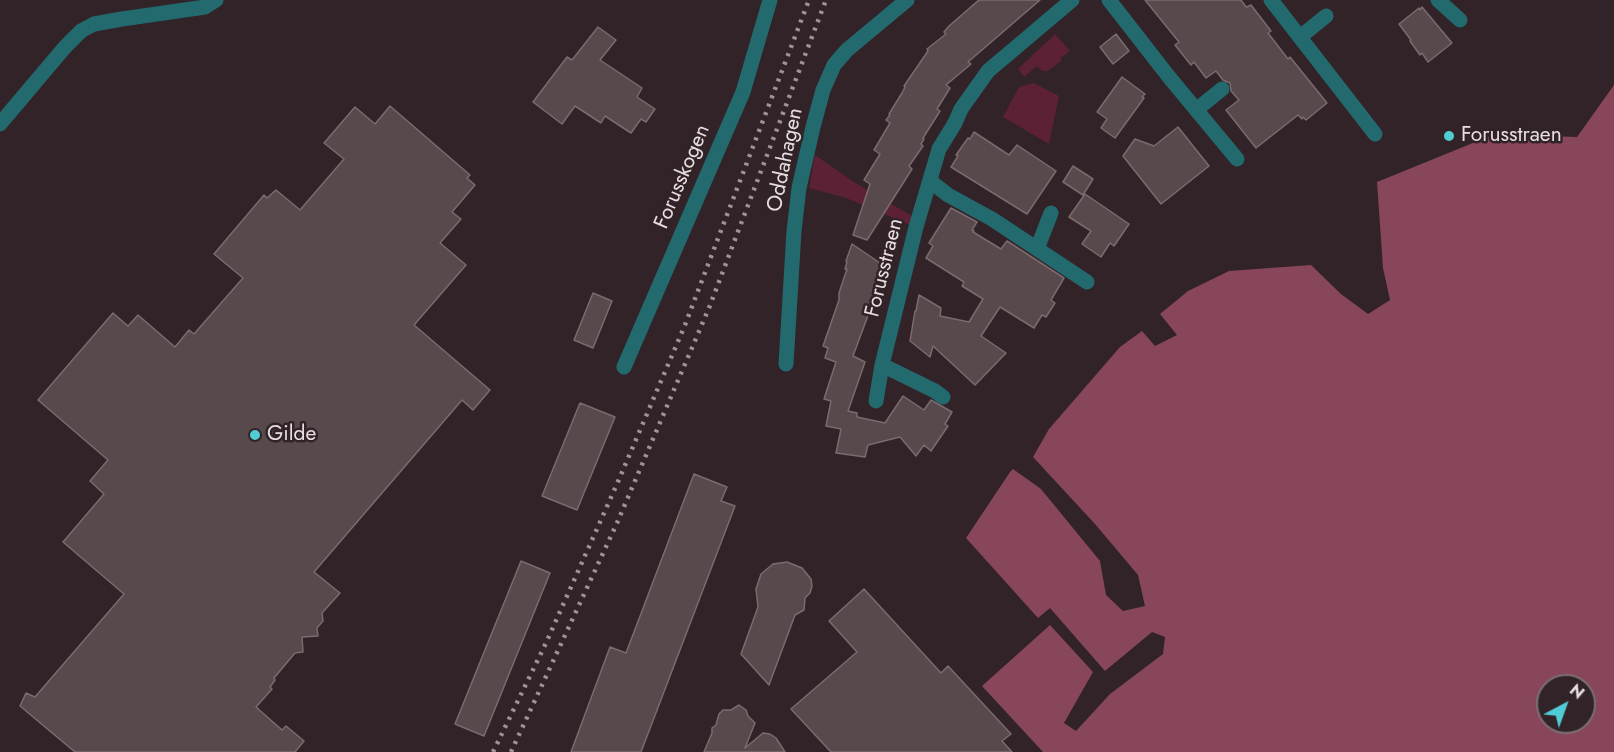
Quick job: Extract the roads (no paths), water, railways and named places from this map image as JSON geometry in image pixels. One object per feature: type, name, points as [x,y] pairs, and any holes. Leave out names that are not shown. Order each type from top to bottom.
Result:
[{"type":"street","points":[[0,124],[64,47],[81,31],[94,24],[205,7],[216,0]]},
{"type":"street","name":"Forusskogen","points":[[624,367],[743,92],[770,0]]},
{"type":"street","name":"Oddahagen","points":[[786,364],[794,231],[799,188],[823,90],[834,65],[847,50],[907,0]]},
{"type":"street","name":"Forusstraen","points":[[876,401],[882,365],[916,227],[939,149],[961,109],[988,71],[1072,0]]},
{"type":"street","points":[[1109,0],[1237,159]]},
{"type":"street","points":[[1271,0],[1375,134]]},
{"type":"street","points":[[1438,0],[1460,20]]},
{"type":"street","points":[[1300,37],[1326,16]]},
{"type":"street","points":[[1196,110],[1222,89]]},
{"type":"street","points":[[930,181],[948,195],[992,219],[1088,282]]},
{"type":"street","points":[[1037,249],[1051,213]]},
{"type":"street","points":[[882,365],[943,397]]},
{"type":"railway","points":[[493,752],[546,643],[685,325],[809,0]]},
{"type":"railway","points":[[511,752],[617,523],[709,308],[826,0]]},
{"type":"place","name":"Forusstraen","points":[[1449,136]]},
{"type":"place","name":"Gilde","points":[[255,435]]}]
